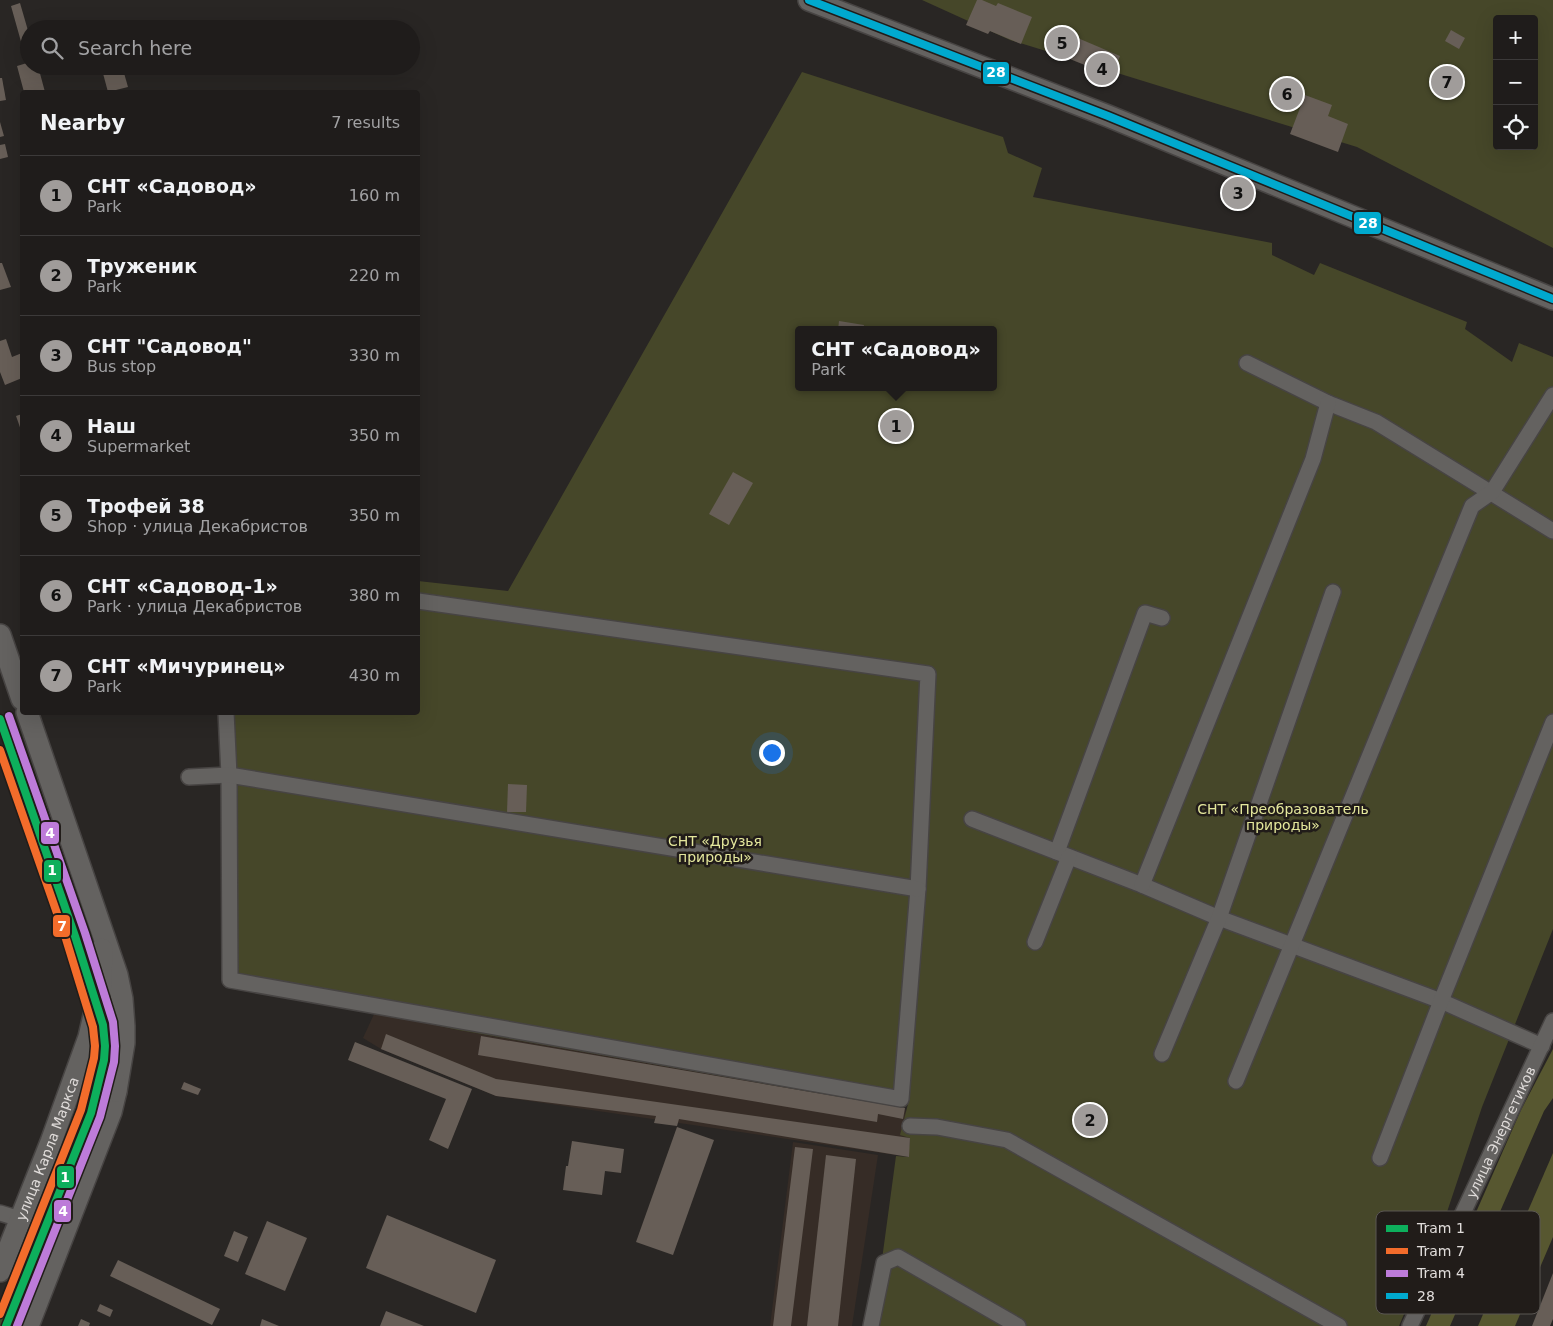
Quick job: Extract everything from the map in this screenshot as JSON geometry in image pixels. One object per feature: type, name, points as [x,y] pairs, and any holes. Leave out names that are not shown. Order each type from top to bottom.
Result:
[{"type":"street","points":[[808,0],[1108,116],[1553,299]]},
{"type":"street","points":[[1247,362],[1328,403],[1376,422],[1553,531]]},
{"type":"street","points":[[1236,1081],[1472,506],[1492,492],[1553,395]]},
{"type":"street","points":[[1142,885],[1313,459],[1328,403]]},
{"type":"street","points":[[1162,1054],[1218,918],[1333,592]]},
{"type":"street","points":[[226,715],[229,775],[230,980],[901,1099],[918,889],[928,674],[420,600]]},
{"type":"street","points":[[1035,942],[1145,613],[1162,618]]},
{"type":"street","points":[[0,635],[20,693]]},
{"type":"street","name":"улица Карла Маркса","points":[[28,715],[102,936],[117,975],[122,1004],[124,1043],[116,1091],[107,1123],[28,1326]]},
{"type":"street","points":[[1380,1158],[1553,722]]},
{"type":"street","points":[[189,777],[229,775],[918,889]]},
{"type":"street","points":[[972,819],[1142,885],[1218,918],[1441,1001],[1542,1046]]},
{"type":"street","name":"улица Карла Маркса","points":[[0,1271],[68,1098],[89,1037],[101,985],[102,936]]},
{"type":"street","name":"улица Энергетиков","points":[[1464,1211],[1553,1021]]},
{"type":"street","points":[[68,1098],[80,1076],[94,1065],[102,1066],[112,1073],[116,1083],[116,1091]]},
{"type":"street","points":[[910,1126],[937,1126],[1007,1140],[1339,1326]]},
{"type":"street","points":[[0,1213],[20,1219]]},
{"type":"street","points":[[871,1326],[884,1263],[898,1257],[1018,1326]]},
{"type":"street","name":"улица Энергетиков","points":[[1410,1326],[1416,1314]]},
{"type":"shaded area","points":[[375,1012],[458,1030],[905,1108],[910,1138],[909,1157],[496,1096],[381,1049],[363,1038]]},
{"type":"shaded area","points":[[1553,1049],[1553,1098],[1544,1111],[1500,1211],[1477,1211],[1521,1110]]},
{"type":"shaded area","points":[[793,1142],[878,1155],[852,1326],[770,1326]]},
{"type":"shaded area","points":[[1553,1153],[1553,1237],[1540,1267],[1540,1211],[1528,1211]]},
{"type":"shaded area","points":[[1431,1314],[1455,1314],[1450,1326],[1426,1326]]},
{"type":"shaded area","points":[[1483,1314],[1520,1314],[1515,1326],[1478,1326]]},
{"type":"green space","points":[[922,0],[1553,0],[1553,248],[1357,147],[1010,40]]},
{"type":"green space","points":[[802,72],[1003,137],[1008,153],[1042,168],[1033,197],[1272,243],[1272,255],[1314,275],[1320,263],[1467,322],[1465,329],[1512,362],[1519,343],[1553,357],[1553,929],[1482,1107],[1447,1211],[1376,1211],[1376,1314],[1404,1314],[1399,1326],[873,1326],[896,1156],[908,1157],[910,1138],[900,1135],[908,1104],[858,1100],[458,1030],[230,980],[220,715],[420,715],[420,581],[508,591]]},
{"type":"green space","points":[[91,1072],[105,1073],[111,1092],[20,1326],[0,1326],[0,1306]]},
{"type":"building","points":[[977,0],[982,0],[996,6],[998,3],[1032,17],[1021,44],[990,31],[988,34],[966,25]]},
{"type":"building","points":[[20,3],[25,20],[20,20],[20,38],[11,6]]},
{"type":"building","points":[[1059,30],[1120,56],[1112,76],[1050,51]]},
{"type":"building","points":[[1451,30],[1465,38],[1459,49],[1445,41]]},
{"type":"building","points":[[20,65],[20,75],[40,75],[44,90],[23,90],[17,66]]},
{"type":"building","points":[[103,75],[125,75],[128,87],[107,90]]},
{"type":"building","points":[[0,78],[2,78],[6,100],[0,101]]},
{"type":"building","points":[[1305,95],[1332,105],[1328,116],[1348,124],[1338,152],[1290,134]]},
{"type":"building","points":[[0,122],[4,136],[0,137]]},
{"type":"building","points":[[5,144],[8,157],[0,159],[0,145]]},
{"type":"building","points":[[0,263],[2,263],[11,287],[0,290]]},
{"type":"building","points":[[839,321],[864,325],[864,326],[838,326]]},
{"type":"building","points":[[6,339],[12,357],[20,354],[20,379],[5,385],[0,372],[0,341]]},
{"type":"building","points":[[20,415],[20,427],[16,416]]},
{"type":"building","points":[[733,472],[753,483],[729,525],[709,514]]},
{"type":"building","points":[[508,784],[527,785],[526,812],[507,812]]},
{"type":"building","points":[[386,1034],[496,1079],[910,1138],[909,1157],[679,1119],[677,1126],[654,1123],[656,1116],[496,1096],[381,1049]]},
{"type":"building","points":[[481,1036],[905,1108],[903,1119],[878,1114],[877,1122],[478,1055]]},
{"type":"building","points":[[355,1042],[472,1089],[448,1149],[429,1140],[446,1099],[348,1060]]},
{"type":"building","points":[[184,1082],[201,1089],[198,1095],[181,1089]]},
{"type":"building","points":[[677,1127],[714,1140],[673,1255],[636,1242]]},
{"type":"building","points":[[572,1141],[624,1149],[621,1173],[605,1171],[602,1195],[563,1190]]},
{"type":"building","points":[[795,1147],[813,1149],[791,1326],[773,1326]]},
{"type":"building","points":[[826,1155],[856,1159],[838,1326],[807,1326]]},
{"type":"building","points":[[387,1215],[496,1260],[476,1313],[366,1268]]},
{"type":"building","points":[[267,1221],[307,1238],[285,1291],[245,1274]]},
{"type":"building","points":[[234,1231],[248,1237],[238,1262],[224,1256]]},
{"type":"building","points":[[118,1260],[220,1309],[212,1325],[110,1276]]},
{"type":"building","points":[[1553,1273],[1553,1319],[1550,1326],[1532,1326],[1537,1314],[1540,1314],[1540,1306]]},
{"type":"building","points":[[100,1304],[113,1310],[110,1317],[97,1311]]},
{"type":"building","points":[[386,1311],[424,1326],[380,1326]]},
{"type":"building","points":[[81,1319],[90,1323],[89,1326],[78,1326]]},
{"type":"building","points":[[262,1319],[279,1326],[260,1326]]},
{"type":"tram line","name":"4","points":[[9,716],[85,933],[113,1022],[115,1046],[114,1062],[100,1117],[17,1326]]},
{"type":"tram line","name":"1","points":[[0,719],[75,936],[103,1025],[105,1046],[104,1060],[91,1113],[6,1326]]},
{"type":"tram line","name":"7","points":[[0,750],[66,939],[93,1027],[95,1046],[94,1058],[81,1110],[0,1314]]},
{"type":"transit line","name":"28","points":[[809,0],[1108,116],[1553,299]]},
{"type":"place","name":"Трофей 38","points":[[1062,43]]},
{"type":"place","name":"Наш","points":[[1102,69]]},
{"type":"place","name":"СНТ «Мичуринец»","points":[[1447,82]]},
{"type":"place","name":"СНТ «Садовод-1»","points":[[1287,94]]},
{"type":"place","name":"СНТ \"Садовод\"","points":[[1238,193]]},
{"type":"place","name":"СНТ «Садовод»","points":[[896,426]]},
{"type":"place","name":"Труженик","points":[[1090,1120]]},
{"type":"park label","name":"СНТ «Преобразователь природы»","points":[[1283,818]]},
{"type":"park label","name":"СНТ «Друзья природы»","points":[[715,850]]}]
